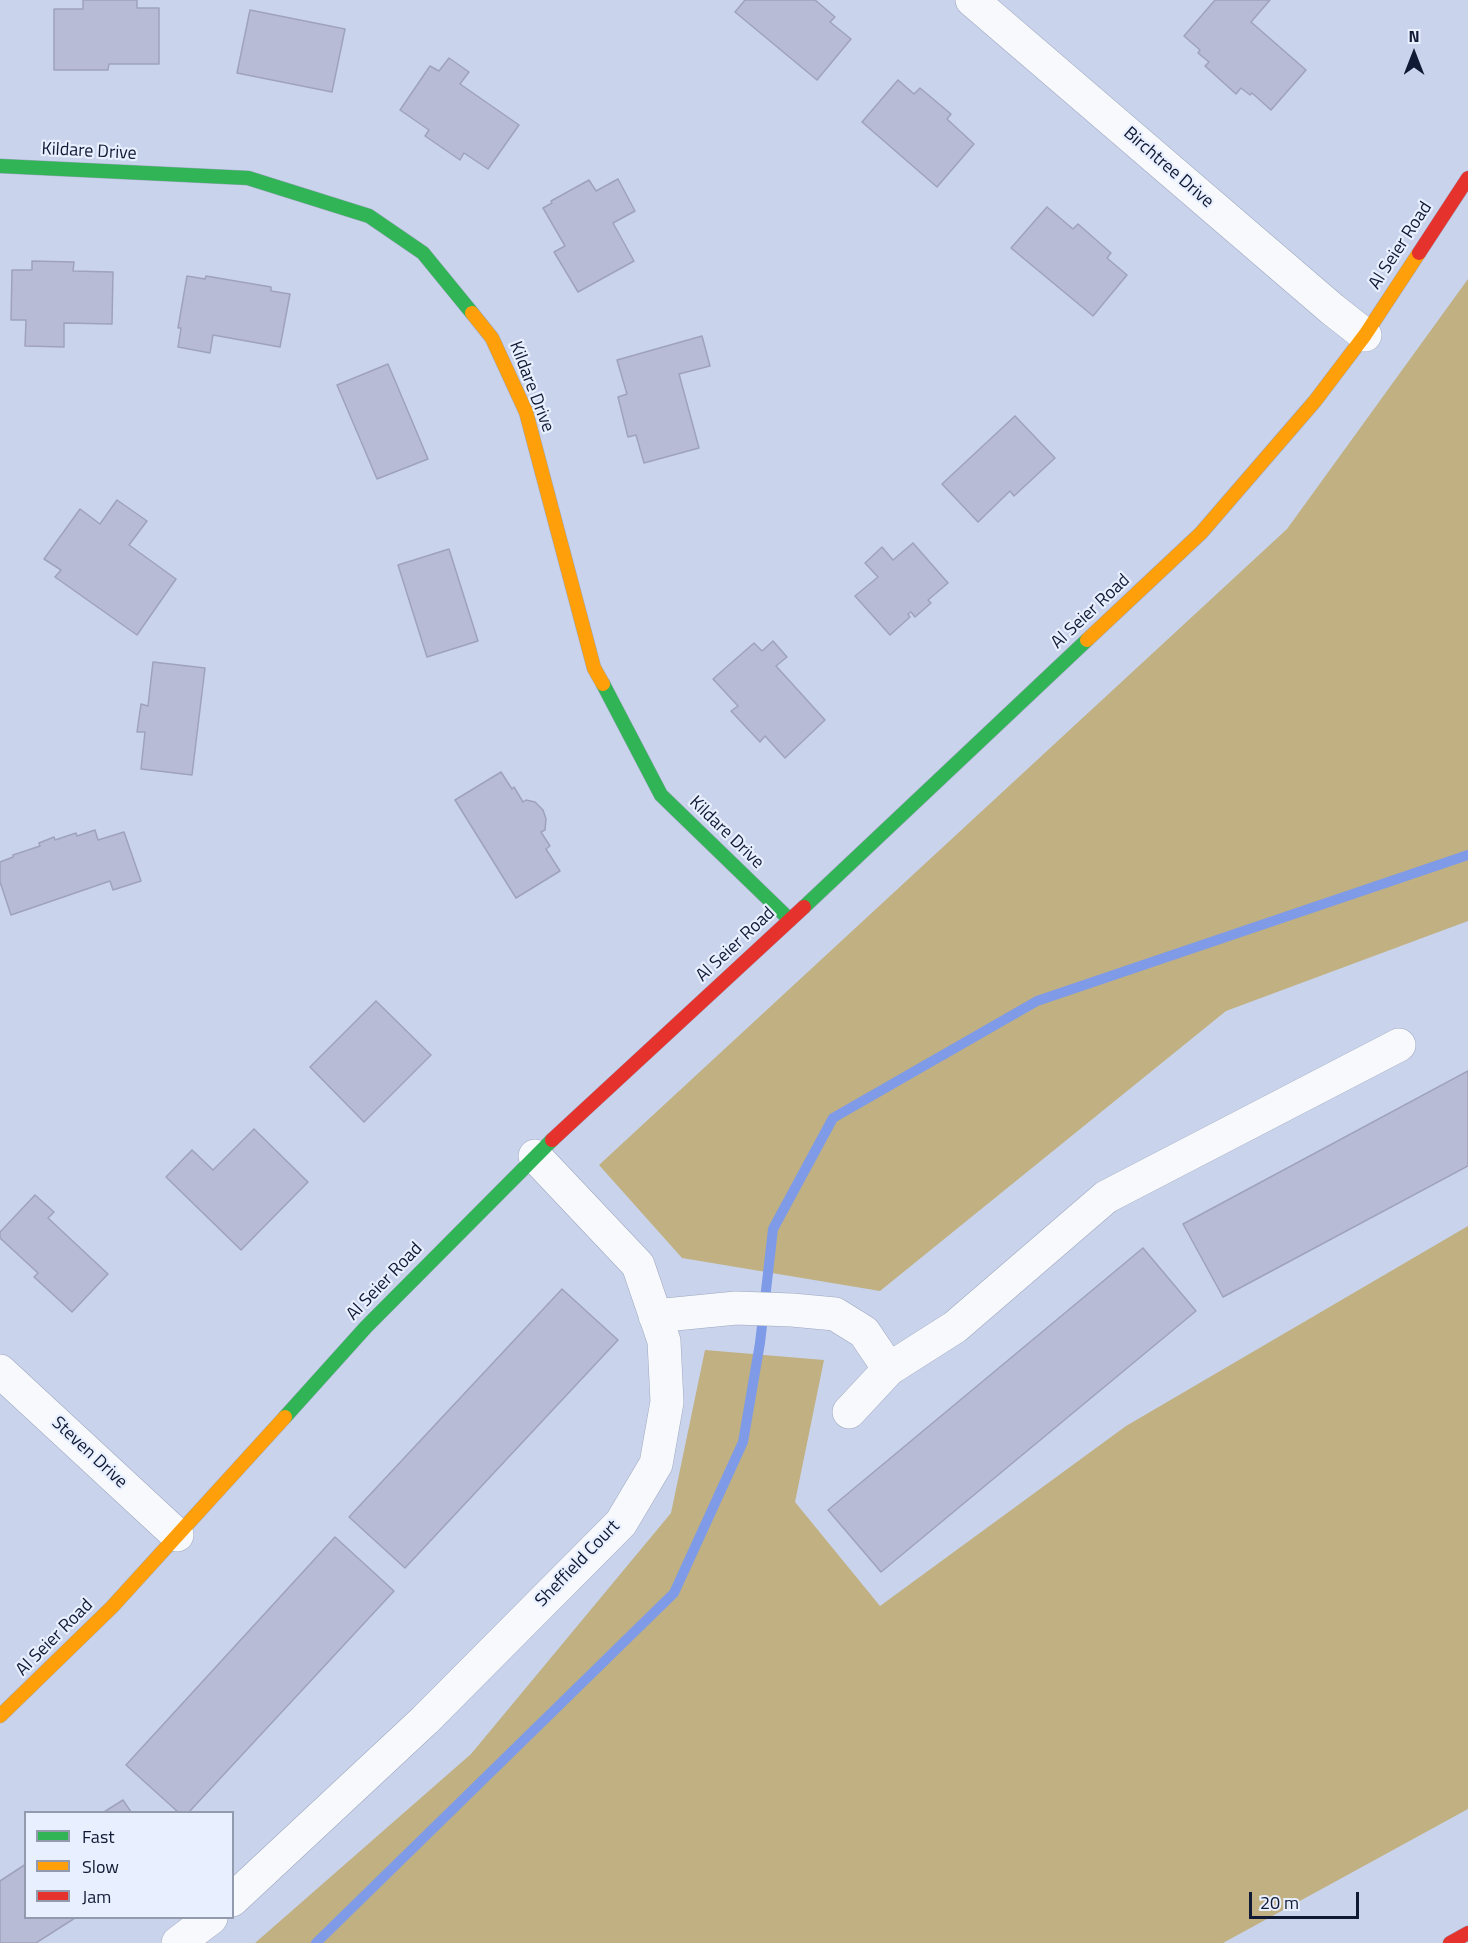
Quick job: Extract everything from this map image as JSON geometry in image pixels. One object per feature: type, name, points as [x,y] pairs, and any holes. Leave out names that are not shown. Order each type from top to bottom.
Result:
[{"type":"main road","name":"Kildare Drive","points":[[0,166],[248,178],[369,216],[423,253],[492,338],[526,412],[594,668],[661,795],[790,920]]},
{"type":"main road","name":"Al Seier Road","points":[[0,1716],[112,1607],[366,1327],[535,1155],[790,920],[1201,533],[1315,401],[1365,334],[1468,178]]},
{"type":"main road","points":[[1450,1943],[1468,1933]]},
{"type":"street","name":"Birchtree Drive","points":[[972,0],[1332,309],[1365,334]]},
{"type":"street","points":[[849,1412],[889,1369],[955,1327],[1106,1197],[1399,1045]]},
{"type":"street","name":"Sheffield Court","points":[[234,1898],[425,1720],[621,1523],[657,1464],[667,1402],[664,1341],[638,1265],[535,1155]]},
{"type":"street","points":[[655,1316],[736,1308],[835,1314],[864,1332],[889,1369]]},
{"type":"street","name":"Steven Drive","points":[[0,1371],[177,1535]]},
{"type":"street","points":[[178,1943],[208,1919]]},
{"type":"shaded area","points":[[1468,279],[1468,921],[1226,1011],[880,1291],[682,1258],[599,1165],[1287,529]]},
{"type":"shaded area","points":[[1468,1226],[1468,1809],[1223,1943],[255,1943],[471,1754],[671,1513],[705,1350],[824,1360],[795,1502],[880,1606],[1126,1426]]},
{"type":"building","points":[[83,0],[137,0],[137,8],[159,8],[159,64],[109,64],[108,70],[54,70],[54,9],[83,9]]},
{"type":"building","points":[[745,0],[815,0],[835,17],[830,22],[851,39],[817,80],[735,12]]},
{"type":"building","points":[[1215,0],[1270,0],[1251,22],[1306,70],[1271,110],[1252,93],[1250,95],[1241,88],[1236,94],[1205,66],[1209,62],[1198,53],[1200,50],[1184,36]]},
{"type":"building","points":[[250,10],[345,29],[332,92],[237,73]]},
{"type":"building","points":[[449,58],[469,72],[460,84],[519,125],[488,169],[464,153],[460,160],[425,136],[429,130],[400,110],[430,66],[439,71]]},
{"type":"building","points":[[898,80],[914,94],[920,88],[951,114],[947,119],[974,144],[937,187],[862,122]]},
{"type":"building","points":[[618,179],[635,211],[613,223],[634,261],[578,292],[554,252],[565,246],[543,208],[552,203],[551,201],[589,180],[596,191]]},
{"type":"building","points":[[1047,207],[1073,229],[1078,224],[1111,253],[1107,258],[1127,275],[1093,316],[1011,248]]},
{"type":"building","points":[[32,261],[74,262],[73,271],[113,272],[112,324],[64,323],[64,347],[25,346],[26,320],[11,320],[12,270],[32,270]]},
{"type":"building","points":[[187,276],[205,279],[206,276],[271,287],[271,291],[290,294],[280,347],[213,335],[210,353],[178,347],[181,328],[178,328]]},
{"type":"building","points":[[702,336],[710,366],[679,374],[699,448],[644,463],[636,435],[628,437],[618,397],[627,394],[617,360]]},
{"type":"building","points":[[388,364],[428,459],[377,479],[337,385]]},
{"type":"building","points":[[1015,416],[1055,458],[1014,496],[1010,491],[978,522],[942,484]]},
{"type":"building","points":[[117,500],[147,521],[129,545],[176,579],[137,635],[55,577],[61,570],[44,559],[80,509],[100,524]]},
{"type":"building","points":[[913,543],[948,583],[928,600],[931,603],[915,617],[911,612],[908,614],[910,617],[890,635],[855,596],[878,577],[865,563],[882,547],[893,560]]},
{"type":"building","points":[[449,549],[478,641],[427,657],[398,565]]},
{"type":"building","points":[[773,641],[787,657],[776,666],[825,720],[785,758],[765,736],[760,742],[731,711],[738,706],[713,679],[754,643],[762,651]]},
{"type":"building","points":[[153,662],[205,668],[192,775],[141,769],[145,732],[137,732],[141,704],[148,706]]},
{"type":"building","points":[[501,772],[523,802],[526,800],[535,802],[543,810],[546,819],[545,830],[541,832],[550,846],[546,849],[560,871],[516,898],[455,800]]},
{"type":"building","points":[[95,830],[98,840],[124,832],[141,881],[113,890],[110,881],[11,915],[0,882],[0,862],[40,846],[39,843],[54,837],[55,840]]},
{"type":"building","points":[[376,1001],[431,1055],[364,1122],[310,1067]]},
{"type":"building","points":[[1468,1071],[1468,1166],[1223,1297],[1183,1224]]},
{"type":"building","points":[[254,1129],[308,1182],[241,1250],[166,1177],[192,1150],[213,1170]]},
{"type":"building","points":[[35,1195],[54,1212],[48,1218],[108,1274],[72,1312],[34,1277],[38,1273],[0,1238],[0,1232]]},
{"type":"building","points":[[1143,1248],[1196,1311],[881,1572],[828,1510]]},
{"type":"building","points":[[562,1289],[618,1340],[405,1568],[349,1517]]},
{"type":"building","points":[[335,1537],[394,1591],[190,1811],[177,1811],[126,1765]]},
{"type":"building","points":[[123,1800],[130,1811],[106,1811]]},
{"type":"building","points":[[24,1865],[24,1919],[73,1919],[36,1943],[0,1943],[0,1881]]},
{"type":"waterway","points":[[316,1943],[674,1593],[743,1442],[760,1343],[773,1229],[833,1118],[1037,1001],[1468,855]]},
{"type":"traffic: fast","points":[[0,166],[248,178],[369,216],[423,253],[472,313]]},
{"type":"traffic: fast","points":[[804,907],[1087,640]]},
{"type":"traffic: fast","points":[[603,684],[661,795],[790,920]]},
{"type":"traffic: fast","points":[[285,1417],[366,1327],[552,1140]]},
{"type":"traffic: slow","points":[[1087,640],[1201,533],[1315,401],[1365,335],[1419,253]]},
{"type":"traffic: slow","points":[[472,313],[492,338],[526,412],[594,668],[603,684]]},
{"type":"traffic: slow","points":[[0,1716],[112,1607],[285,1417]]},
{"type":"traffic: jam","points":[[1419,253],[1468,178]]},
{"type":"traffic: jam","points":[[552,1140],[804,907]]},
{"type":"traffic: jam","points":[[1450,1943],[1468,1933]]}]
